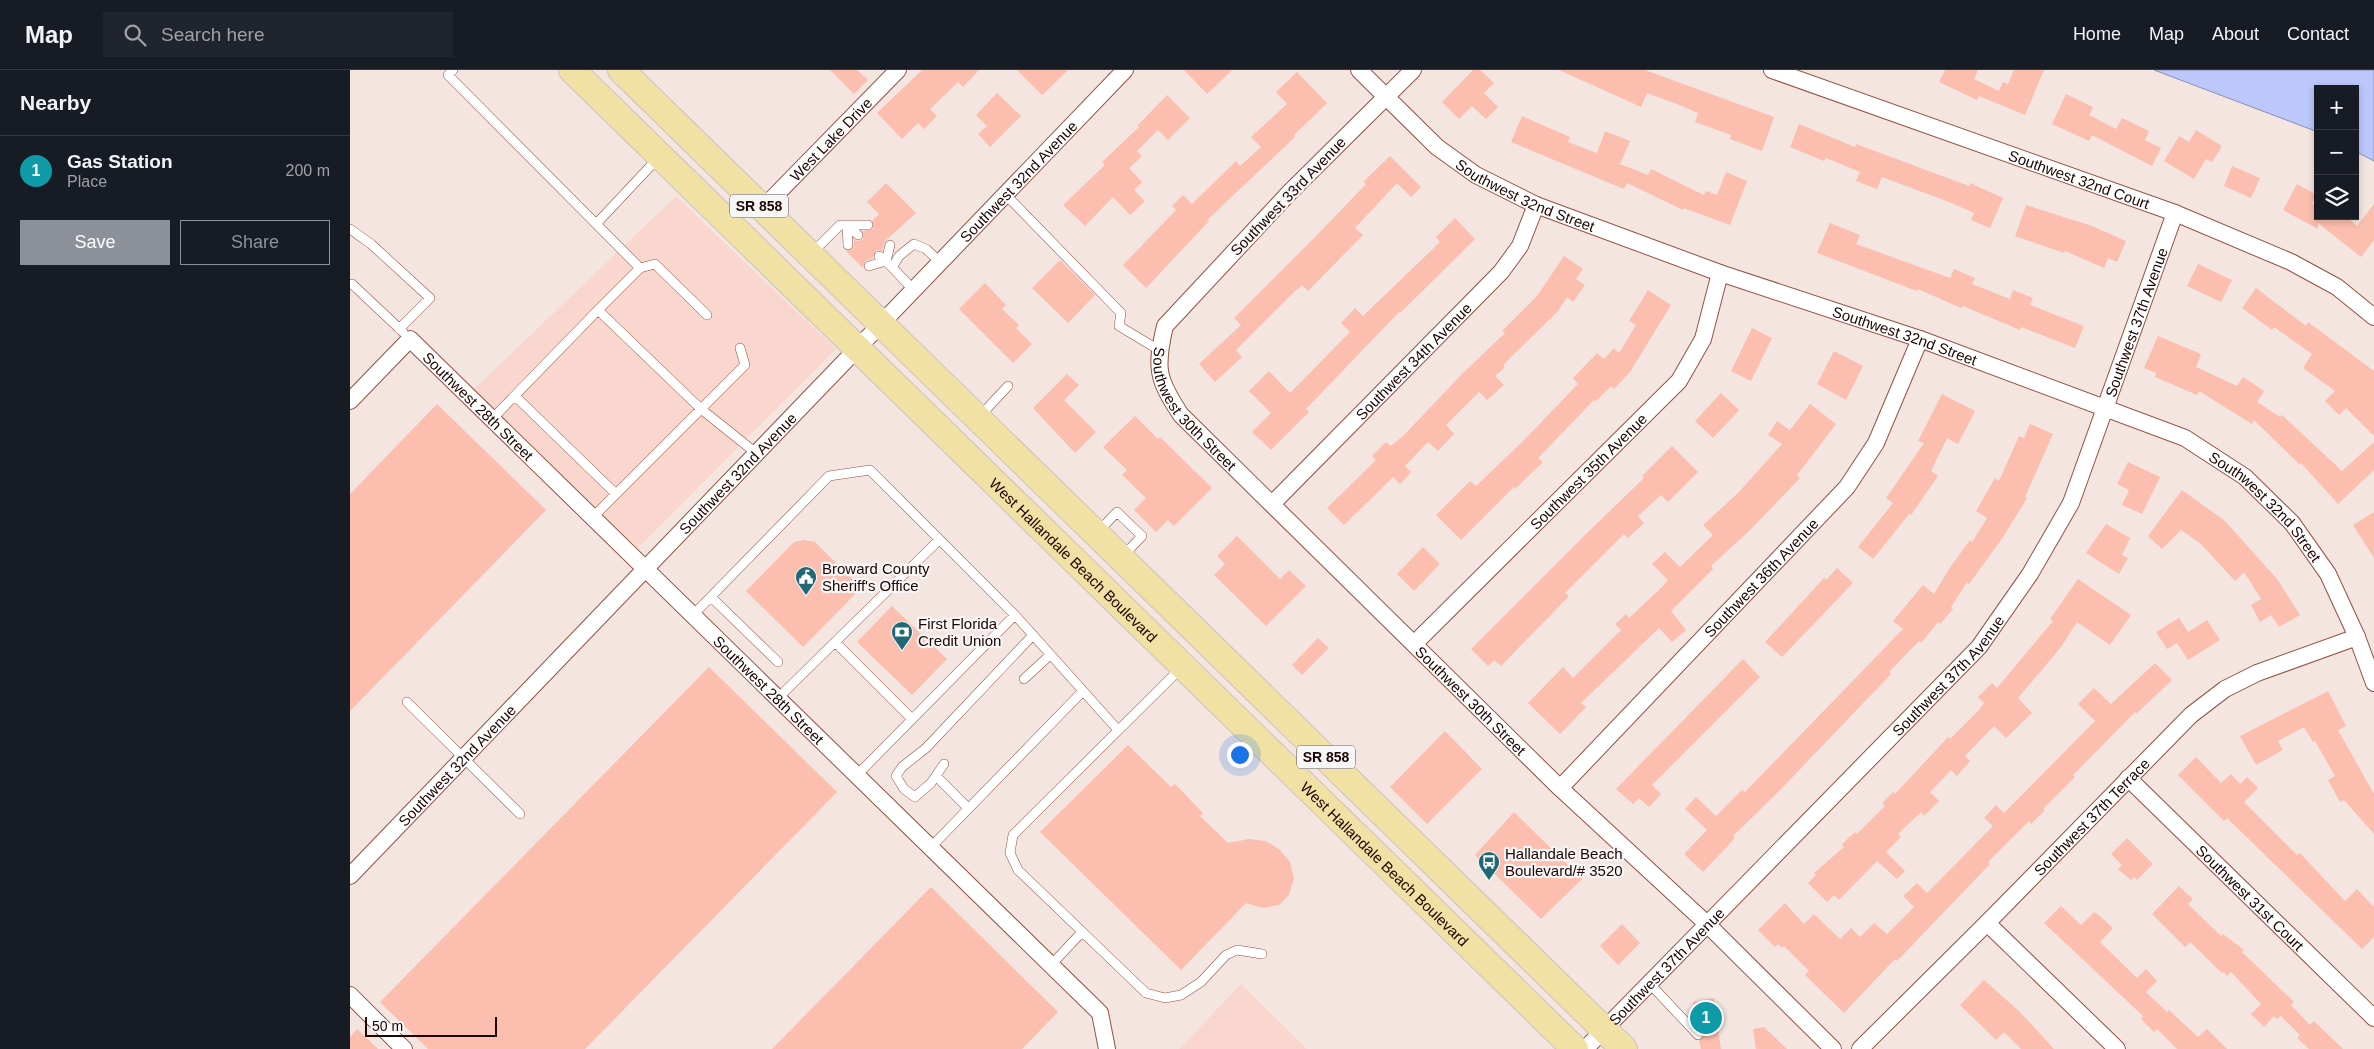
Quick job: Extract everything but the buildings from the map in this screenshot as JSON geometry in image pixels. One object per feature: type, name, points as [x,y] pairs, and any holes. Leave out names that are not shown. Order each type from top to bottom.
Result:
[{"type":"main road","name":"West Hallandale Beach Boulevard","points":[[572,70],[1575,1049]]},
{"type":"main road","points":[[603,70],[630,78]]},
{"type":"main road","name":"SR 858","points":[[630,78],[1624,1049]]},
{"type":"main road","points":[[1048,534],[1085,548],[1169,630],[1204,639]]},
{"type":"main road","points":[[1183,666],[1228,682],[1314,766],[1348,779]]},
{"type":"street","name":"West Lake Drive","points":[[762,209],[898,70]]},
{"type":"street","name":"Southwest 32nd Avenue","points":[[350,876],[1125,70]]},
{"type":"street","name":"Southwest 32nd Street","points":[[1359,70],[1437,146],[1476,176],[1536,205],[1720,272],[1920,339],[2185,438],[2245,477],[2292,523],[2328,574],[2357,638],[2374,684]]},
{"type":"street","name":"Southwest 33rd Avenue","points":[[1165,326],[1290,193],[1414,70]]},
{"type":"street","name":"Southwest 32nd Court","points":[[1772,70],[2175,213],[2290,262],[2336,288],[2374,317]]},
{"type":"street","name":"Southwest 34th Avenue","points":[[1272,504],[1501,272],[1520,246],[1536,205]]},
{"type":"street","name":"Southwest 37th Avenue","points":[[1585,1049],[1979,647],[2030,574],[2071,502],[2175,213]]},
{"type":"street","name":"Southwest 35th Avenue","points":[[1415,644],[1679,381],[1702,339],[1720,272]]},
{"type":"street","name":"Southwest 30th Street","points":[[1165,326],[1159,350],[1160,377],[1181,416],[1560,788],[1708,924],[1833,1049]]},
{"type":"street","points":[[350,401],[404,334]]},
{"type":"street","name":"Southwest 28th Street","points":[[404,334],[1100,1013],[1107,1049]]},
{"type":"street","name":"Southwest 36th Avenue","points":[[1560,788],[1847,487],[1876,442],[1920,339]]},
{"type":"street","name":"Southwest 37th Terrace","points":[[1860,1049],[1987,923],[2191,714],[2225,690],[2257,673],[2357,638]]},
{"type":"street","name":"Southwest 31st Court","points":[[2128,778],[2374,1018]]},
{"type":"street","points":[[1987,923],[2117,1049]]},
{"type":"street","points":[[350,995],[404,1049]]},
{"type":"lane","points":[[448,72],[640,268]]},
{"type":"lane","points":[[597,223],[661,155]]},
{"type":"lane","points":[[1006,194],[1121,313],[1119,326],[1159,350]]},
{"type":"lane","points":[[810,255],[840,225],[868,224]]},
{"type":"lane","points":[[847,225],[858,235]]},
{"type":"lane","points":[[847,225],[848,245]]},
{"type":"lane","points":[[350,229],[371,244],[430,298],[404,334],[352,284]]},
{"type":"lane","points":[[869,266],[899,256],[914,244],[926,249],[940,262]]},
{"type":"lane","points":[[886,261],[890,245]]},
{"type":"lane","points":[[886,261],[896,274],[914,290]]},
{"type":"lane","points":[[492,419],[640,268],[656,264],[707,315]]},
{"type":"lane","points":[[598,310],[701,409],[756,453]]},
{"type":"lane","points":[[593,517],[745,365],[740,348]]},
{"type":"lane","points":[[978,418],[1008,386]]},
{"type":"lane","points":[[515,396],[616,494]]},
{"type":"lane","points":[[694,615],[829,476],[870,470],[1015,616],[1118,730]]},
{"type":"lane","points":[[778,698],[939,540]]},
{"type":"lane","points":[[711,597],[778,662]]},
{"type":"lane","points":[[856,775],[1015,616]]},
{"type":"lane","points":[[944,764],[931,783],[915,798],[904,789],[896,776],[902,767],[932,742],[1033,635]]},
{"type":"lane","points":[[835,642],[912,719]]},
{"type":"lane","points":[[1024,678],[1050,655]]},
{"type":"lane","points":[[1183,666],[1013,835],[1010,853],[1018,870],[1146,993],[1165,998],[1181,995],[1201,982],[1226,955],[1237,950],[1262,954]]},
{"type":"lane","points":[[931,847],[1083,691]]},
{"type":"lane","points":[[407,702],[520,814]]},
{"type":"lane","points":[[936,776],[968,808]]},
{"type":"lane","points":[[1051,965],[1082,932]]},
{"type":"lane","points":[[1650,984],[1698,1035]]},
{"type":"shaded area","points":[[676,196],[836,349],[638,548],[473,390]]},
{"type":"shaded area","points":[[1241,984],[1307,1049],[1179,1049]]},
{"type":"water","points":[[2154,70],[2374,70],[2374,161],[2359,153],[2359,85],[2314,85],[2314,130]]},
{"type":"place","name":"Broward County Sheriff's Office","points":[[806,596]]},
{"type":"place","name":"First Florida Credit Union","points":[[902,651]]},
{"type":"place","name":"Hallandale Beach Boulevard/# 3520","points":[[1489,881]]},
{"type":"place","name":"Gas Station","points":[[1706,1018]]}]
